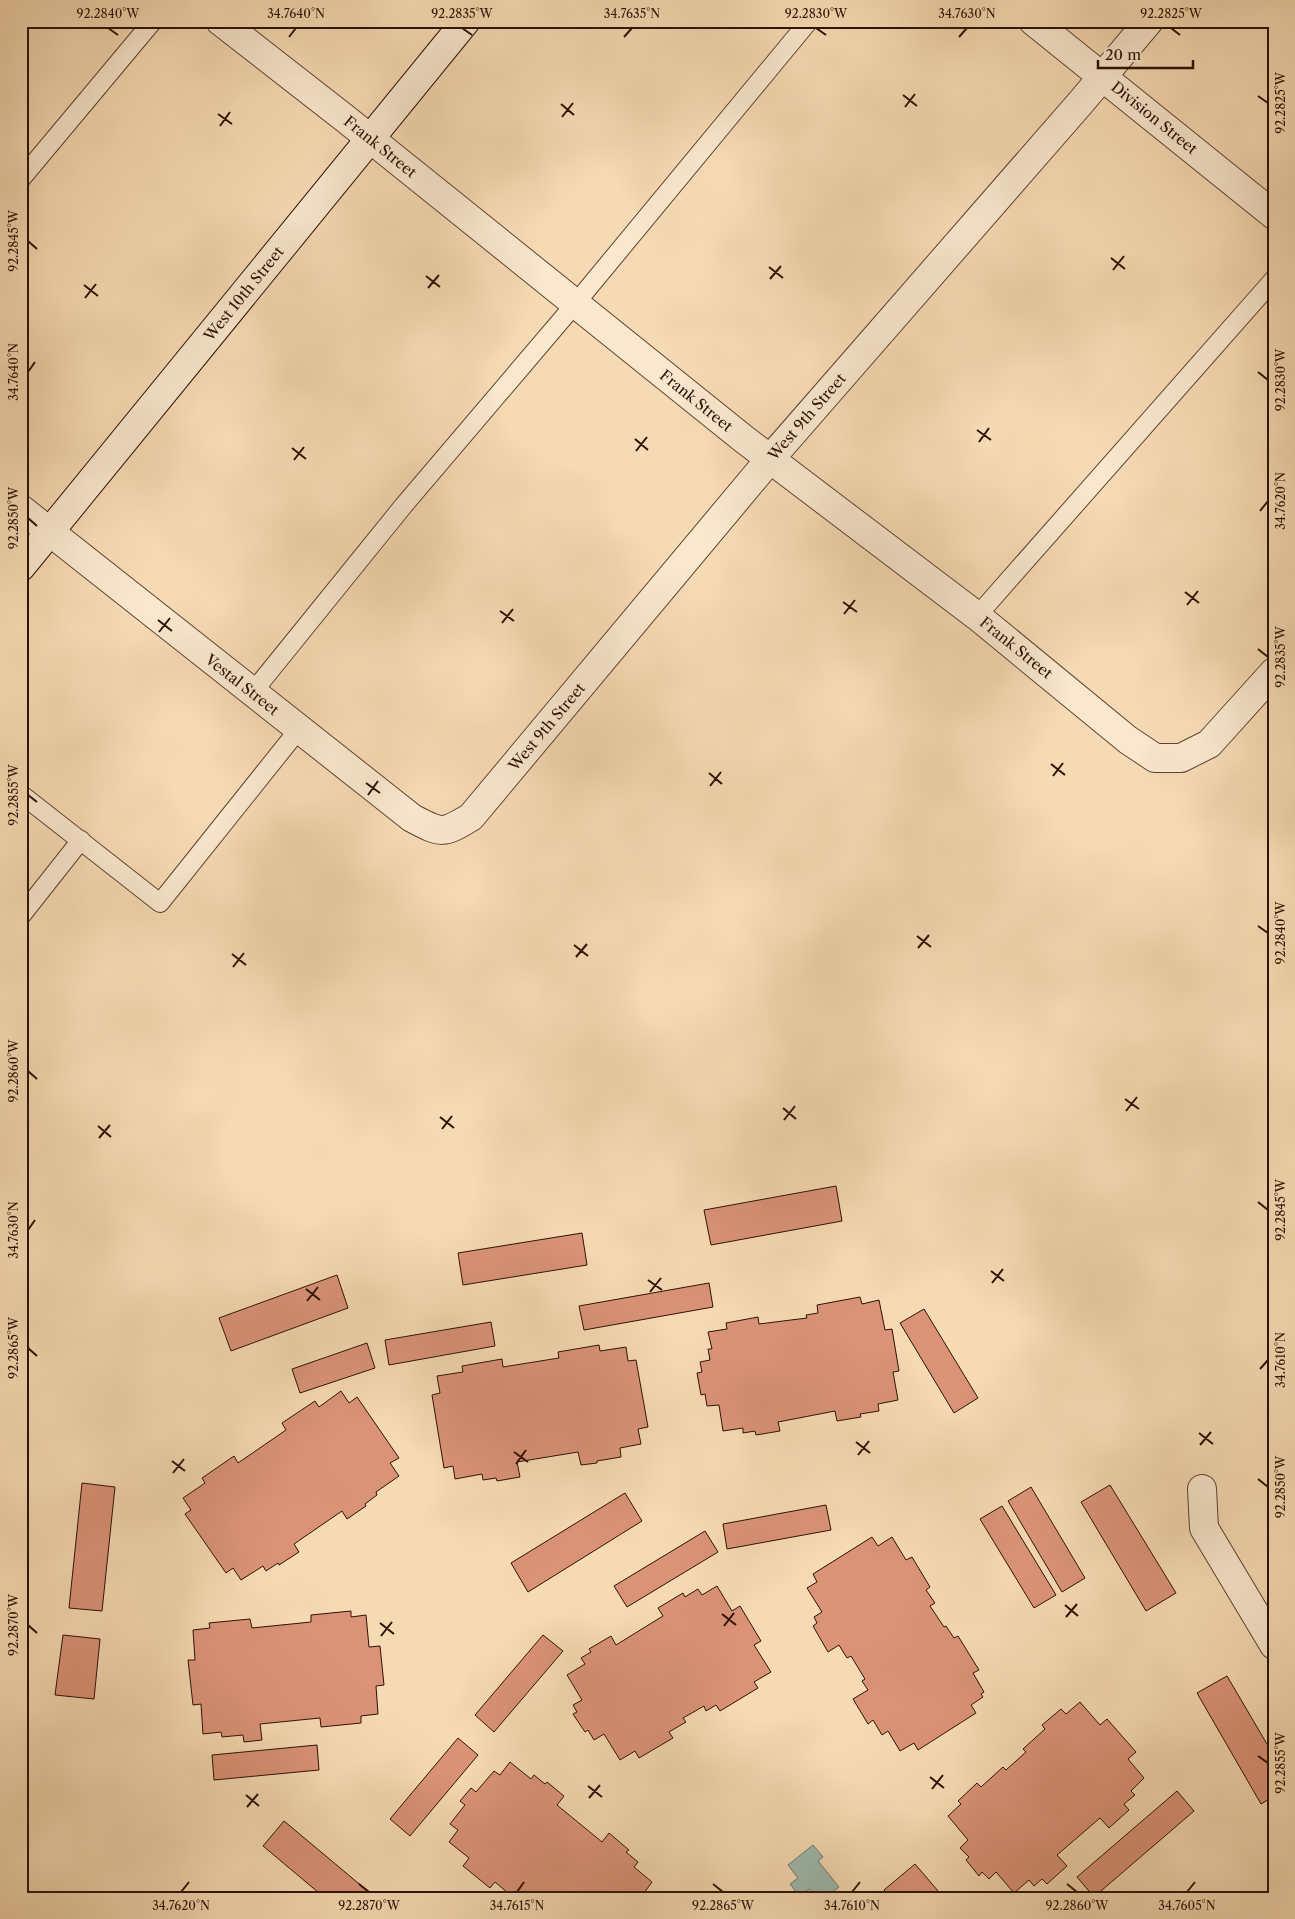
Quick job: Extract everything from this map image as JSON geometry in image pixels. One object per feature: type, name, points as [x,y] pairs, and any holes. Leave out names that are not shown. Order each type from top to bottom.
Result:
[{"type":"street","name":"Frank Street","points":[[220,21],[770,459],[977,616],[1135,744],[1155,758],[1182,758],[1209,744],[1274,672]]},
{"type":"street","name":"West 10th Street","points":[[21,567],[466,21]]},
{"type":"street","name":"Division Street","points":[[1034,21],[1274,215]]},
{"type":"street","name":"West 9th Street","points":[[471,817],[770,459],[1148,21]]},
{"type":"street","name":"Vestal Street","points":[[21,509],[412,818],[434,830],[449,830],[471,817]]},
{"type":"street","points":[[1202,1489],[1204,1528],[1274,1645]]},
{"type":"lane","points":[[21,179],[154,21]]},
{"type":"lane","points":[[252,693],[404,505],[575,304],[808,21]]},
{"type":"lane","points":[[977,616],[1274,279]]},
{"type":"lane","points":[[21,794],[160,903],[299,729]]},
{"type":"lane","points":[[21,916],[81,840]]},
{"type":"shaded area","points":[[813,1845],[823,1857],[818,1861],[839,1887],[825,1898],[816,1898],[809,1889],[800,1897],[790,1884],[798,1878],[788,1865]]},
{"type":"building","points":[[836,1186],[842,1221],[711,1245],[704,1210]]},
{"type":"building","points":[[582,1233],[587,1265],[463,1285],[458,1253]]},
{"type":"building","points":[[337,1275],[348,1308],[231,1351],[219,1318]]},
{"type":"building","points":[[709,1283],[713,1307],[584,1330],[579,1306]]},
{"type":"building","points":[[860,1297],[862,1304],[879,1300],[885,1330],[892,1329],[899,1371],[893,1372],[898,1400],[878,1404],[879,1411],[860,1414],[861,1417],[837,1421],[835,1411],[778,1422],[780,1431],[756,1435],[755,1431],[743,1433],[743,1428],[723,1431],[719,1405],[707,1406],[705,1394],[701,1395],[697,1373],[702,1372],[700,1362],[710,1360],[708,1349],[712,1349],[708,1332],[727,1329],[726,1323],[758,1317],[759,1324],[807,1318],[806,1315],[818,1313],[817,1305]]},
{"type":"building","points":[[924,1309],[978,1398],[954,1413],[900,1323]]},
{"type":"building","points":[[491,1322],[495,1346],[389,1365],[385,1340]]},
{"type":"building","points":[[367,1343],[375,1368],[300,1393],[292,1369]]},
{"type":"building","points":[[599,1345],[600,1351],[626,1347],[628,1361],[636,1360],[648,1427],[638,1429],[641,1444],[620,1448],[621,1457],[597,1461],[597,1463],[581,1465],[578,1452],[517,1462],[520,1477],[497,1481],[496,1478],[483,1480],[482,1474],[455,1479],[453,1466],[444,1468],[432,1395],[440,1393],[437,1376],[463,1372],[462,1366],[502,1359],[503,1367],[559,1358],[558,1352]]},
{"type":"building","points":[[341,1391],[349,1403],[357,1397],[399,1458],[390,1463],[399,1476],[376,1492],[377,1495],[365,1504],[366,1506],[347,1519],[342,1511],[294,1544],[299,1552],[279,1565],[278,1563],[266,1571],[263,1566],[241,1580],[233,1568],[226,1573],[185,1514],[191,1510],[183,1498],[205,1483],[202,1478],[234,1456],[238,1463],[286,1430],[282,1423],[315,1401],[319,1407]]},
{"type":"building","points":[[82,1483],[115,1487],[102,1611],[69,1608]]},
{"type":"building","points":[[1110,1485],[1176,1593],[1146,1611],[1081,1502]]},
{"type":"building","points":[[1031,1487],[1085,1578],[1062,1592],[1008,1501]]},
{"type":"building","points":[[625,1493],[642,1521],[528,1592],[511,1563]]},
{"type":"building","points":[[826,1505],[831,1530],[727,1549],[723,1524]]},
{"type":"building","points":[[1002,1506],[1056,1595],[1034,1608],[980,1519]]},
{"type":"building","points":[[705,1531],[718,1552],[627,1607],[614,1586]]},
{"type":"building","points":[[872,1537],[878,1546],[892,1537],[906,1560],[912,1557],[930,1587],[926,1590],[935,1603],[930,1606],[954,1638],[958,1636],[979,1670],[973,1673],[984,1692],[981,1694],[983,1697],[971,1705],[976,1713],[918,1750],[914,1743],[900,1751],[888,1731],[882,1735],[873,1720],[868,1724],[853,1699],[868,1690],[862,1681],[865,1679],[851,1656],[847,1658],[839,1645],[828,1652],[813,1626],[817,1623],[814,1617],[822,1612],[807,1588],[817,1582],[813,1574]]},
{"type":"building","points":[[717,1586],[732,1611],[740,1606],[761,1641],[754,1645],[771,1672],[754,1682],[758,1688],[720,1711],[716,1705],[706,1711],[704,1706],[683,1718],[686,1722],[669,1732],[673,1738],[639,1758],[635,1751],[620,1760],[604,1734],[594,1740],[588,1730],[585,1732],[573,1714],[577,1712],[573,1705],[582,1700],[567,1675],[585,1664],[581,1658],[591,1652],[589,1649],[611,1636],[616,1645],[663,1616],[658,1608],[683,1593],[685,1597],[698,1589],[702,1595]]},
{"type":"building","points":[[351,1611],[351,1617],[366,1615],[369,1647],[380,1646],[384,1685],[376,1686],[378,1714],[361,1716],[361,1723],[321,1727],[320,1718],[260,1724],[262,1740],[244,1742],[243,1735],[222,1737],[221,1732],[203,1734],[201,1704],[193,1705],[188,1660],[195,1660],[193,1630],[210,1628],[209,1623],[250,1619],[252,1628],[311,1622],[311,1615]]},
{"type":"building","points":[[63,1635],[100,1639],[94,1699],[55,1695]]},
{"type":"building","points":[[543,1635],[563,1651],[494,1732],[475,1715]]},
{"type":"building","points":[[1227,1676],[1274,1756],[1274,1796],[1261,1804],[1197,1693]]},
{"type":"building","points":[[1080,1702],[1100,1725],[1107,1719],[1136,1752],[1128,1759],[1144,1778],[1131,1791],[1135,1795],[1124,1804],[1129,1810],[1109,1828],[1100,1818],[1057,1855],[1067,1866],[1047,1884],[1042,1879],[1034,1886],[1029,1880],[1014,1893],[996,1872],[989,1879],[982,1872],[979,1876],[966,1860],[969,1857],[960,1848],[968,1840],[948,1816],[961,1804],[958,1801],[977,1783],[981,1787],[1003,1767],[1006,1770],[1026,1752],[1023,1749],[1045,1729],[1042,1725],[1061,1709],[1066,1714]]},
{"type":"building","points":[[458,1738],[478,1755],[410,1836],[390,1819]]},
{"type":"building","points":[[317,1745],[319,1770],[214,1780],[212,1755]]},
{"type":"building","points":[[510,1762],[531,1779],[534,1775],[545,1784],[547,1782],[564,1796],[557,1805],[602,1842],[609,1833],[629,1850],[626,1852],[638,1862],[634,1867],[652,1882],[644,1893],[650,1898],[514,1898],[495,1882],[490,1888],[463,1866],[469,1858],[449,1842],[458,1830],[450,1824],[465,1805],[460,1801],[471,1788],[476,1792],[494,1771],[500,1775]]},
{"type":"building","points":[[1177,1791],[1194,1811],[1094,1897],[1077,1877]]},
{"type":"building","points":[[284,1821],[376,1898],[325,1898],[263,1846]]},
{"type":"building","points":[[915,1864],[944,1898],[891,1898],[884,1890]]}]
